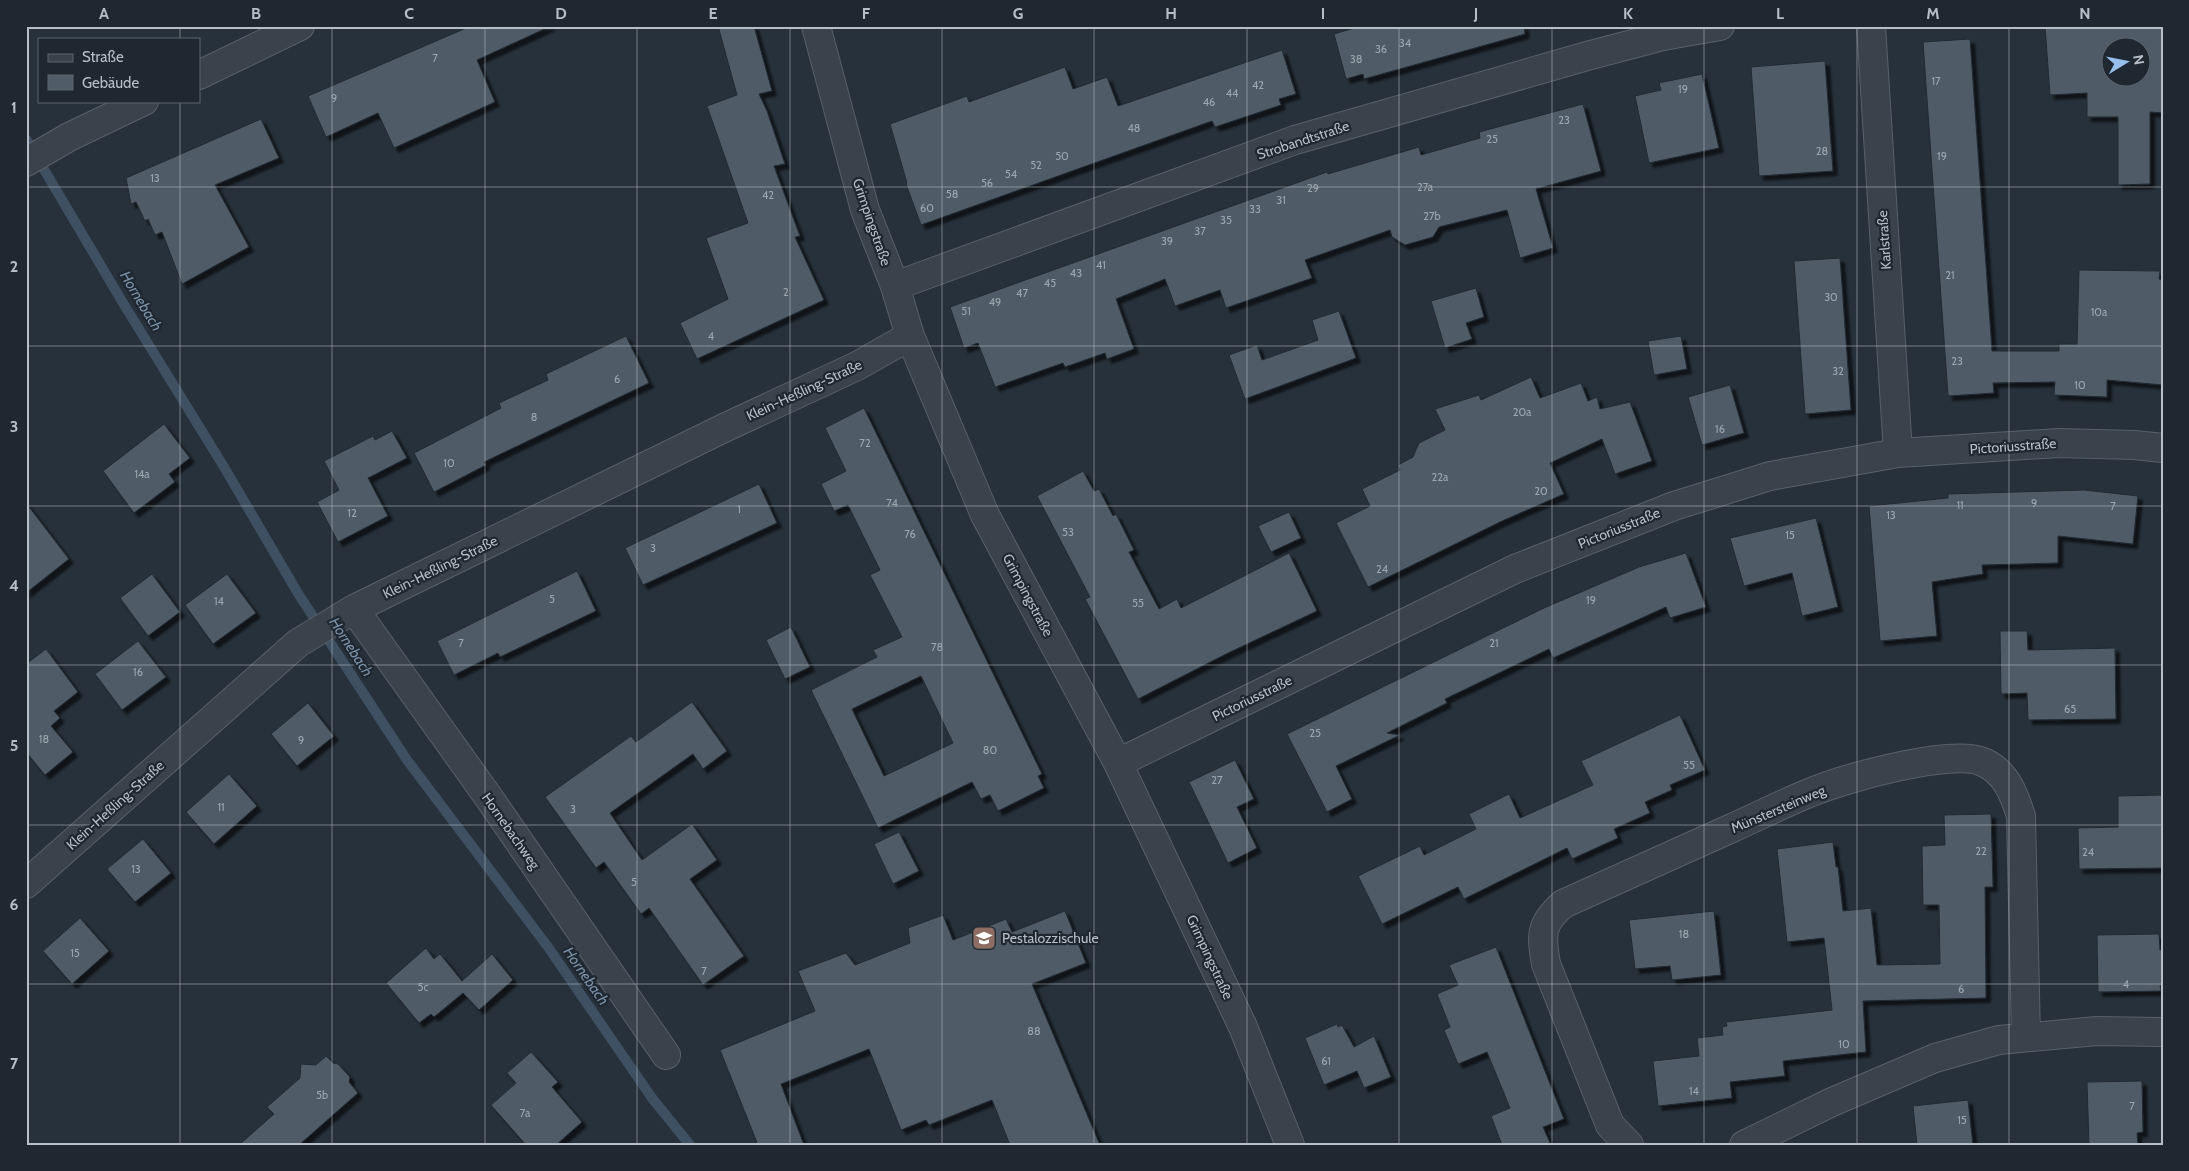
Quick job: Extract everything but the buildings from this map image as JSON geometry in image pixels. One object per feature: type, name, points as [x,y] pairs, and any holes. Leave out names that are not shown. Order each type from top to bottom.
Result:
[{"type":"street","points":[[200,75],[300,26]]},
{"type":"street","name":"Grimpingstraße","points":[[816,26],[865,210],[895,286],[910,336],[985,515],[1118,763],[1243,1027],[1290,1145]]},
{"type":"street","name":"Strobandtstraße","points":[[895,286],[1295,140],[1587,56],[1663,36],[1720,26]]},
{"type":"street","name":"Karlstraße","points":[[1870,26],[1898,453]]},
{"type":"street","points":[[26,162],[69,137],[142,102]]},
{"type":"street","name":"Klein-Heßling-Straße","points":[[26,884],[298,643],[354,609],[724,428],[857,366],[910,336]]},
{"type":"street","name":"Pictoriusstraße","points":[[1118,763],[1533,562],[1674,506],[1770,476],[1898,453],[2059,443],[2134,445],[2163,448]]},
{"type":"street","name":"Hornebachweg","points":[[354,609],[487,795],[666,1055]]},
{"type":"street","name":"Münstersteinweg","points":[[1628,1145],[1610,1125],[1546,964],[1542,939],[1544,926],[1551,915],[1563,904],[1816,790],[1884,770],[1922,762],[1961,758],[1983,762],[2003,776],[2014,794],[2021,816],[2026,1036]]},
{"type":"street","points":[[1744,1145],[1832,1102],[1935,1058],[1999,1040],[2026,1036],[2098,1031],[2163,1032]]},
{"type":"waterway","name":"Hornebach","points":[[26,139],[299,595],[407,760],[548,947],[652,1098],[690,1145]]},
{"type":"place","name":"Pestalozzischule","points":[[984,938]]}]
